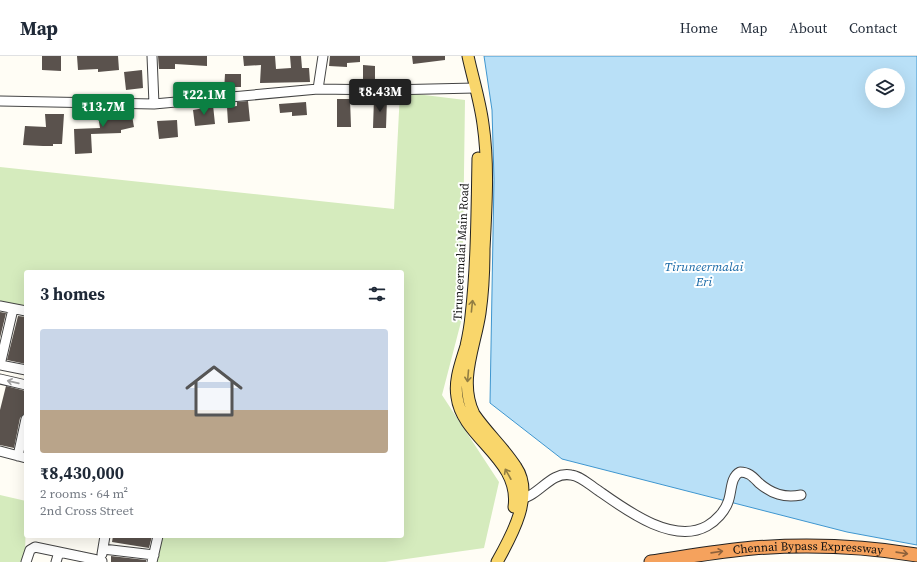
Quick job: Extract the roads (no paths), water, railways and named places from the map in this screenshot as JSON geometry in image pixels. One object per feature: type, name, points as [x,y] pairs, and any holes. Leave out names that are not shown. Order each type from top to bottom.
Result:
[{"type":"highway","name":"Chennai Bypass Expressway","points":[[651,562],[731,550],[797,546],[866,548],[917,555]]},
{"type":"main road","name":"Tiruneermalai Main Road","points":[[468,56],[475,88],[479,146],[475,265],[470,325],[458,376],[457,397],[460,408],[466,420],[508,474],[519,499],[520,511],[514,528],[498,562]]},
{"type":"main road","name":"Tiruneermalai Main Road","points":[[491,562],[510,526],[519,499]]},
{"type":"street","points":[[152,56],[154,104]]},
{"type":"street","points":[[318,89],[323,56]]},
{"type":"street","points":[[0,101],[154,104],[318,89],[387,90],[475,88]]},
{"type":"street","points":[[0,306],[24,311]]},
{"type":"street","points":[[13,309],[0,365],[24,370]]},
{"type":"street","points":[[0,379],[24,385]]},
{"type":"street","points":[[0,451],[22,457],[24,438]]},
{"type":"street","points":[[519,499],[528,497],[556,477],[569,474],[579,477],[619,505],[643,518],[670,530],[683,532],[706,527],[714,522],[728,503],[734,477],[740,472],[748,473],[775,494],[786,497],[801,495]]},
{"type":"street","points":[[26,562],[30,550],[35,547],[102,561],[104,538]]},
{"type":"street","points":[[103,549],[153,559],[158,538]]},
{"type":"street","points":[[56,562],[59,552]]},
{"type":"water","name":"Tiruneermalai Eri","points":[[484,56],[917,56],[917,545],[847,532],[562,459],[490,403],[494,179],[492,110]]}]
